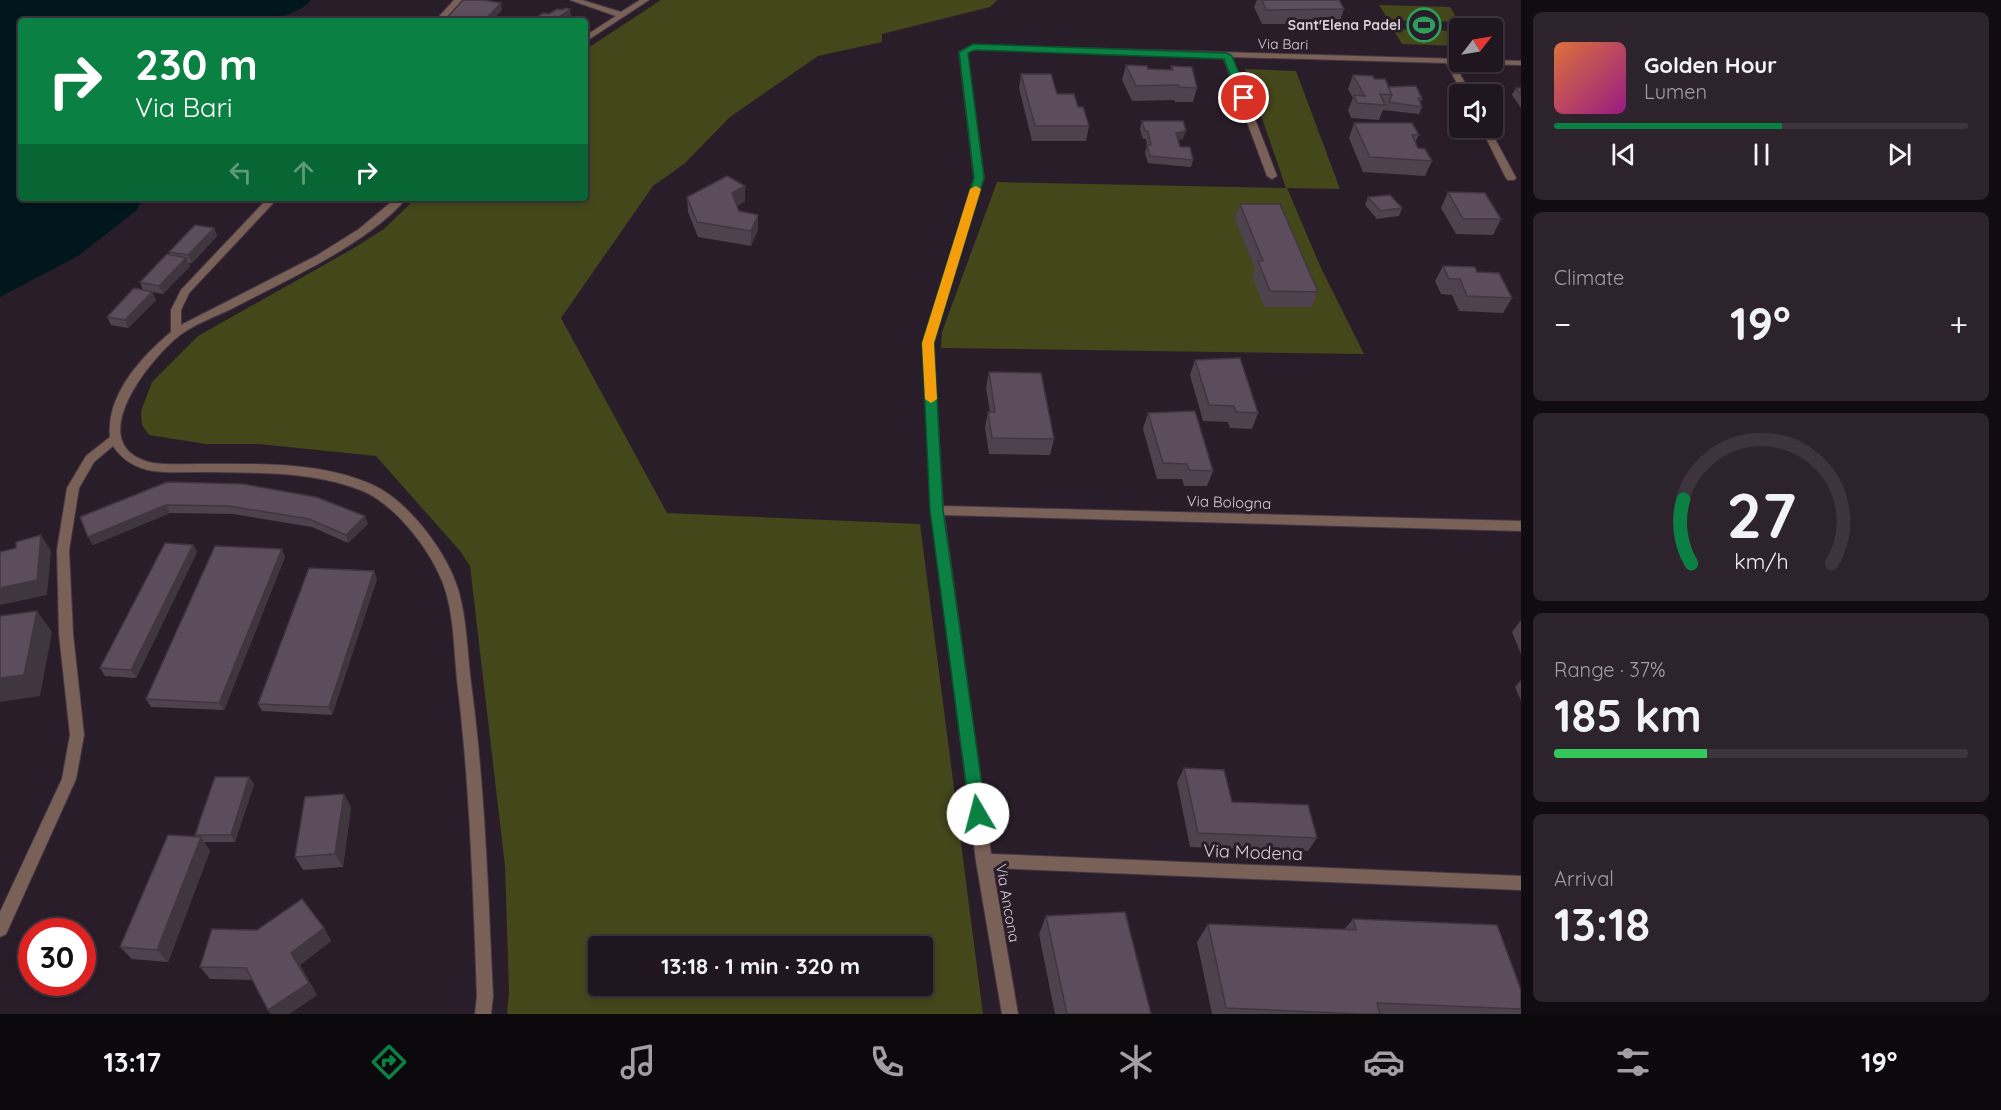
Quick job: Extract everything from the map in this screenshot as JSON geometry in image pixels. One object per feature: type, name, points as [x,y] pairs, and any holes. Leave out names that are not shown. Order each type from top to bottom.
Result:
[{"type":"street","points":[[442,18],[458,0]]},
{"type":"street","points":[[574,0],[621,15]]},
{"type":"street","points":[[588,38],[645,0]]},
{"type":"street","name":"Via Bari","points":[[963,52],[973,47],[1449,61]]},
{"type":"street","name":"Via Ancona","points":[[963,52],[979,178],[928,343],[937,510],[984,861],[1010,1014]]},
{"type":"street","points":[[1227,56],[1272,176]]},
{"type":"street","points":[[1503,63],[1521,63]]},
{"type":"street","points":[[1490,138],[1511,178]]},
{"type":"street","points":[[176,333],[176,310],[185,292],[270,201]]},
{"type":"street","points":[[398,201],[361,232],[334,249],[176,333],[146,363],[126,392],[115,417],[115,440],[128,458],[149,466],[273,471],[331,476],[380,493],[410,520],[435,553],[451,588],[470,724],[480,872],[485,996],[483,1014]]},
{"type":"street","points":[[0,929],[69,778],[77,735],[66,633],[63,550],[73,488],[90,459],[115,440]]},
{"type":"street","name":"Via Bologna","points":[[937,510],[1521,526]]},
{"type":"street","name":"Via Modena","points":[[984,861],[1521,883]]},
{"type":"green space","points":[[661,0],[997,0],[990,7],[882,34],[882,42],[818,56],[730,117],[684,164],[653,186],[561,318],[667,513],[920,524],[983,1014],[507,1014],[509,992],[505,866],[470,566],[460,551],[376,456],[259,444],[206,444],[149,435],[142,425],[141,411],[152,382],[198,336],[384,229],[413,201],[588,201],[588,48]]},
{"type":"green space","points":[[1379,5],[1450,7],[1457,18],[1449,18],[1449,22],[1388,20]]},
{"type":"green space","points":[[1393,29],[1449,31],[1449,46],[1402,44]]},
{"type":"green space","points":[[1245,69],[1296,71],[1340,189],[1287,188],[1321,268],[1364,354],[941,348],[942,332],[997,182],[1286,188]]},
{"type":"water","points":[[0,0],[311,0],[299,10],[279,18],[18,18],[18,201],[141,201],[137,210],[78,256],[0,297]]},
{"type":"building","points":[[463,0],[501,3],[487,18],[447,18]]},
{"type":"building","points":[[1262,0],[1339,0],[1344,9],[1266,10]]},
{"type":"building","points":[[557,9],[570,9],[557,18],[536,18],[543,13],[549,14]]},
{"type":"building","points":[[1126,65],[1173,70],[1171,66],[1192,67],[1197,88],[1179,87],[1178,85],[1136,86]]},
{"type":"building","points":[[1021,74],[1051,74],[1057,94],[1074,94],[1078,107],[1083,107],[1089,126],[1035,126]]},
{"type":"building","points":[[1353,75],[1385,79],[1392,95],[1380,94],[1385,105],[1357,103],[1354,95],[1365,96]]},
{"type":"building","points":[[1416,86],[1422,99],[1418,98],[1422,107],[1389,102],[1392,95],[1388,87]]},
{"type":"building","points":[[1142,121],[1183,121],[1186,131],[1176,133],[1180,147],[1190,147],[1193,160],[1150,156],[1147,145],[1151,145],[1148,131],[1145,131]]},
{"type":"building","points":[[1354,123],[1412,123],[1419,135],[1412,135],[1418,148],[1425,149],[1432,161],[1370,157]]},
{"type":"building","points":[[727,176],[745,186],[732,193],[739,211],[758,215],[751,231],[697,222],[687,197]]},
{"type":"building","points":[[1448,192],[1485,193],[1501,219],[1463,219]]},
{"type":"building","points":[[1390,195],[1402,208],[1380,211],[1368,197]]},
{"type":"building","points":[[1240,204],[1280,204],[1318,292],[1270,291],[1258,261],[1263,261]]},
{"type":"building","points":[[195,225],[214,228],[188,255],[169,252]]},
{"type":"building","points":[[167,254],[186,258],[159,286],[140,282]]},
{"type":"building","points":[[1443,266],[1475,267],[1477,272],[1499,273],[1512,298],[1467,296],[1460,279],[1449,279]]},
{"type":"building","points":[[134,288],[152,292],[125,320],[107,317]]},
{"type":"building","points":[[1240,358],[1258,413],[1236,412],[1234,406],[1209,405],[1195,360]]},
{"type":"building","points":[[989,372],[1041,373],[1054,439],[992,438],[988,412],[995,412]]},
{"type":"building","points":[[1195,411],[1213,471],[1189,470],[1187,464],[1163,463],[1148,413]]},
{"type":"building","points":[[167,482],[243,484],[316,497],[365,516],[346,535],[309,519],[229,506],[166,505],[88,537],[80,517]]},
{"type":"building","points":[[41,535],[37,580],[0,588],[0,552],[16,548],[16,542]]},
{"type":"building","points":[[165,543],[193,545],[131,670],[100,668]]},
{"type":"building","points":[[215,546],[282,549],[219,703],[146,699]]},
{"type":"building","points":[[309,568],[374,571],[329,707],[258,704]]},
{"type":"building","points":[[37,611],[24,675],[0,678],[0,616]]},
{"type":"building","points":[[1184,768],[1224,770],[1232,802],[1308,805],[1317,838],[1198,833]]},
{"type":"building","points":[[215,777],[249,777],[231,835],[195,835]]},
{"type":"building","points":[[344,794],[335,854],[295,857],[305,797]]},
{"type":"building","points":[[168,835],[201,837],[157,950],[120,947]]},
{"type":"building","points":[[302,899],[324,928],[291,953],[309,983],[268,1010],[246,968],[200,967],[212,929],[257,930]]},
{"type":"building","points":[[1125,912],[1151,1014],[1067,1014],[1046,916]]},
{"type":"building","points":[[1353,919],[1497,925],[1521,990],[1521,1009],[1377,1003],[1380,1014],[1359,1014],[1226,1008],[1208,924],[1356,930]]},
{"type":"slow traffic","points":[[931,399],[928,343],[976,189]]},
{"type":"place","name":"Sant'Elena Padel","points":[[1424,25]]},
{"type":"route","points":[[978,814],[937,510],[928,343],[979,178],[968,77],[963,52],[973,47],[1227,56],[1244,98]]}]
